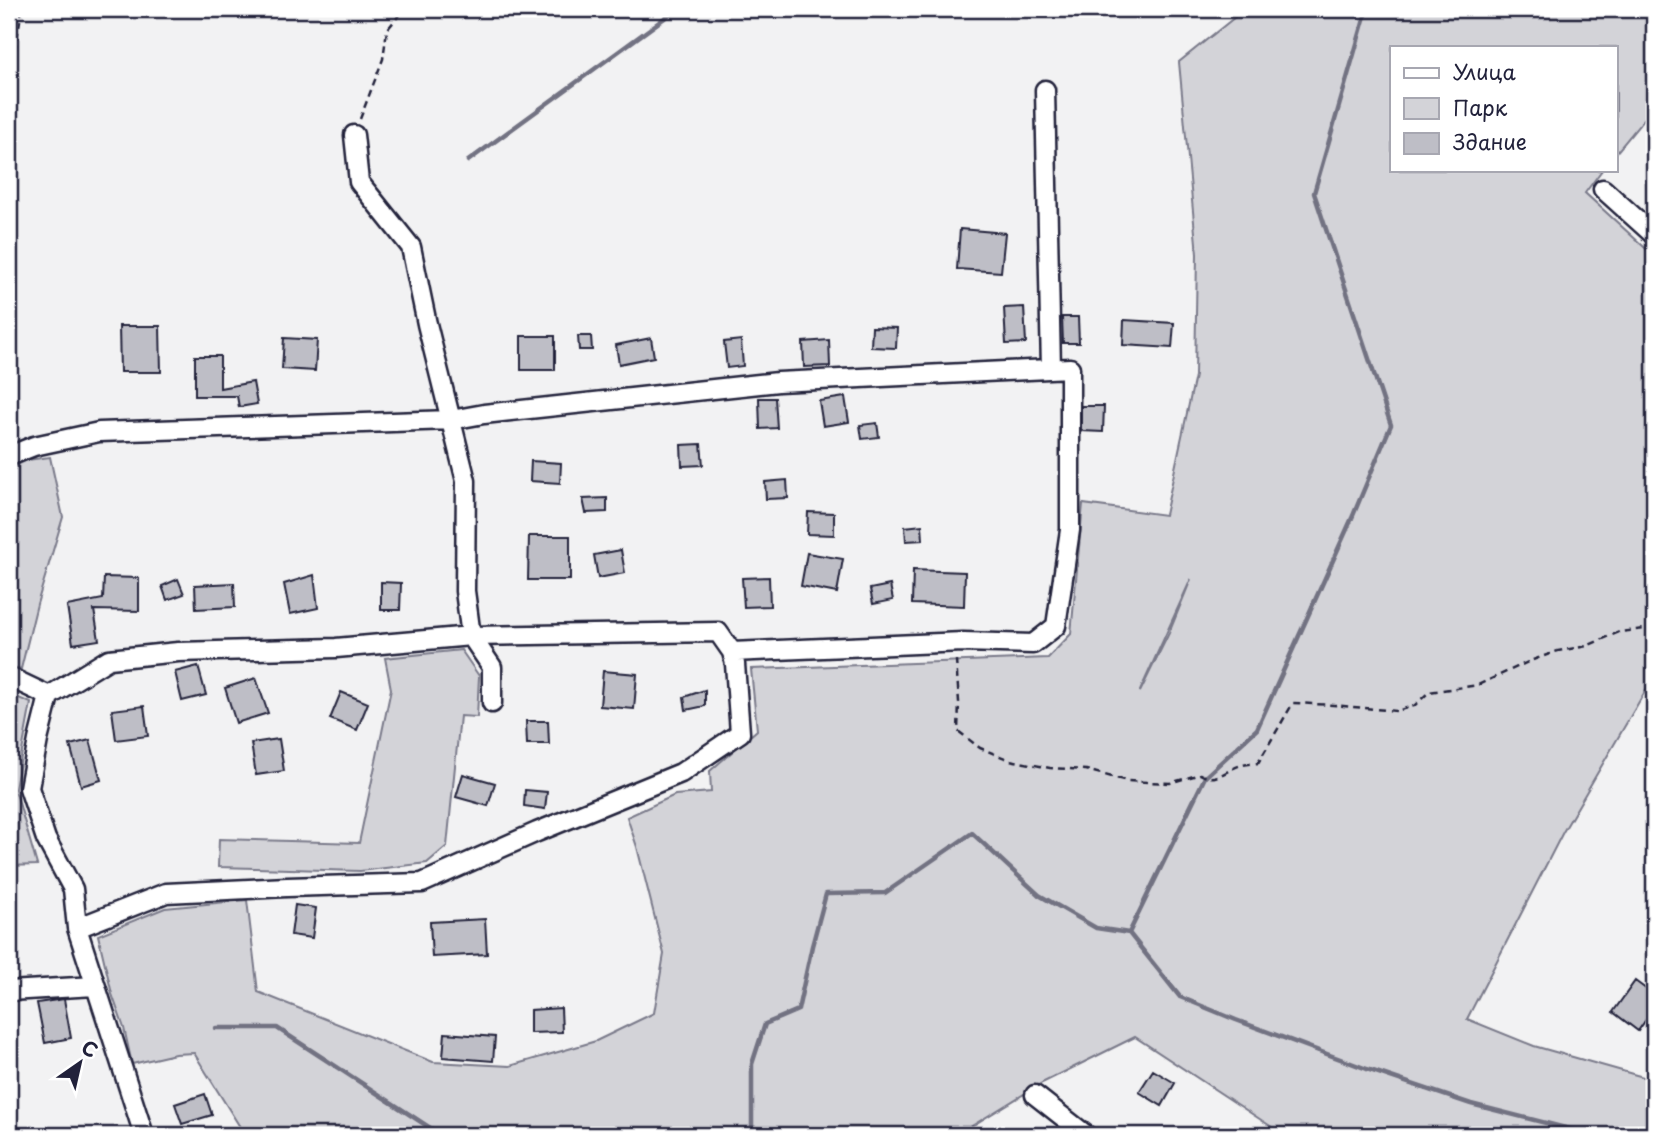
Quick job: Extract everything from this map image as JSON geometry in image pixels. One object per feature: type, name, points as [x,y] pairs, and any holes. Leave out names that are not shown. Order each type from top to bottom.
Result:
[{"type":"street","points":[[1045,90],[1051,369]]},
{"type":"street","points":[[354,135],[359,182],[411,247],[466,481],[465,592],[471,636],[492,667],[492,703]]},
{"type":"street","points":[[1603,189],[1654,235]]},
{"type":"street","points":[[9,456],[34,446],[99,432],[452,420],[484,414],[778,382],[1070,368],[1070,530],[1056,626],[1033,645],[963,642],[732,652]]},
{"type":"street","points":[[77,928],[166,892],[422,883],[681,773],[740,733],[732,652],[718,632],[471,636],[336,648],[178,652],[109,659],[49,696],[29,788],[46,839],[73,889],[77,928],[144,1135]]},
{"type":"street","points":[[9,677],[49,696]]},
{"type":"street","points":[[9,991],[95,986]]},
{"type":"street","points":[[1035,1095],[1086,1135]]},
{"type":"path","points":[[9,86],[22,9]]},
{"type":"path","points":[[354,135],[383,59],[387,30],[404,9]]},
{"type":"path","points":[[963,642],[956,659],[960,702],[958,731],[980,748],[1023,763],[1086,770],[1127,781],[1170,783],[1200,774],[1205,777],[1221,776],[1236,766],[1258,763],[1293,703],[1396,711],[1414,706],[1429,692],[1478,685],[1559,651],[1587,646],[1619,632],[1654,628]]},
{"type":"green space","points":[[1245,9],[1654,9],[1654,107],[1618,151],[1618,46],[1390,46],[1390,172],[1601,172],[1585,193],[1654,256],[1654,676],[1563,832],[1467,1019],[1534,1046],[1654,1080],[1654,1135],[1284,1135],[1135,1037],[1042,1083],[957,1135],[245,1135],[194,1053],[175,1054],[132,1064],[98,935],[165,908],[247,900],[258,992],[433,1062],[510,1066],[596,1041],[654,1013],[664,954],[627,817],[675,795],[711,792],[710,771],[757,730],[751,669],[1048,658],[1071,634],[1083,504],[1165,515],[1195,376],[1197,254],[1179,62]],"holes":[[[1191,579],[1169,633],[1140,692]]]},
{"type":"green space","points":[[50,457],[63,517],[21,669],[9,666],[9,469],[27,460]]},
{"type":"green space","points":[[461,650],[479,676],[477,717],[460,716],[447,846],[427,863],[360,871],[218,867],[219,839],[359,843],[391,689],[385,658]]},
{"type":"green space","points":[[9,694],[31,703],[15,789],[37,865],[9,866]]},
{"type":"building","points":[[960,229],[1005,233],[1001,272],[957,269]]},
{"type":"building","points":[[1024,307],[1026,343],[1006,344],[1004,308]]},
{"type":"building","points":[[1062,317],[1078,317],[1079,343],[1063,343]]},
{"type":"building","points":[[1124,320],[1174,323],[1172,348],[1123,345]]},
{"type":"building","points":[[119,326],[160,326],[161,372],[120,372]]},
{"type":"building","points":[[872,327],[897,328],[896,348],[871,347]]},
{"type":"building","points":[[521,336],[555,336],[555,370],[521,370]]},
{"type":"building","points":[[578,336],[591,336],[592,350],[579,350]]},
{"type":"building","points":[[284,338],[317,340],[315,371],[282,369]]},
{"type":"building","points":[[651,338],[654,357],[619,364],[616,345]]},
{"type":"building","points":[[741,340],[743,366],[727,368],[724,342]]},
{"type":"building","points":[[829,340],[830,366],[804,367],[803,342]]},
{"type":"building","points":[[195,356],[220,356],[220,388],[253,382],[257,404],[239,407],[237,396],[195,396]]},
{"type":"building","points":[[845,397],[849,422],[823,426],[819,401]]},
{"type":"building","points":[[759,398],[775,398],[777,428],[760,429]]},
{"type":"building","points":[[1081,406],[1104,406],[1103,432],[1081,431]]},
{"type":"building","points":[[877,423],[879,437],[862,439],[860,425]]},
{"type":"building","points":[[701,444],[703,465],[682,466],[681,445]]},
{"type":"building","points":[[531,461],[561,463],[560,483],[530,481]]},
{"type":"building","points":[[787,480],[788,498],[766,499],[765,482]]},
{"type":"building","points":[[607,498],[607,512],[586,513],[583,499]]},
{"type":"building","points":[[808,512],[834,513],[834,535],[807,534]]},
{"type":"building","points":[[922,525],[923,540],[906,541],[905,527]]},
{"type":"building","points":[[529,536],[570,536],[570,580],[528,580]]},
{"type":"building","points":[[621,550],[625,573],[598,578],[594,555]]},
{"type":"building","points":[[807,553],[843,559],[837,593],[801,586]]},
{"type":"building","points":[[913,570],[965,572],[964,606],[912,604]]},
{"type":"building","points":[[314,575],[318,608],[290,614],[284,584]]},
{"type":"building","points":[[104,577],[139,578],[139,611],[94,610],[99,640],[73,644],[67,606],[103,599]]},
{"type":"building","points":[[769,577],[770,606],[744,607],[742,578]]},
{"type":"building","points":[[178,579],[184,594],[167,600],[162,586]]},
{"type":"building","points":[[381,582],[401,583],[400,610],[381,610]]},
{"type":"building","points":[[234,583],[235,607],[196,609],[195,585]]},
{"type":"building","points":[[890,585],[893,600],[873,604],[870,589]]},
{"type":"building","points":[[198,666],[206,695],[182,701],[175,672]]},
{"type":"building","points":[[603,671],[637,674],[634,709],[600,706]]},
{"type":"building","points":[[256,678],[268,713],[236,723],[225,688]]},
{"type":"building","points":[[705,690],[705,706],[686,710],[684,697]]},
{"type":"building","points":[[341,692],[368,703],[357,730],[330,719]]},
{"type":"building","points":[[144,706],[148,736],[116,740],[112,710]]},
{"type":"building","points":[[526,721],[548,721],[549,744],[527,744]]},
{"type":"building","points":[[279,739],[284,771],[256,775],[251,743]]},
{"type":"building","points":[[90,740],[101,780],[81,786],[70,745]]},
{"type":"building","points":[[463,774],[495,783],[488,806],[456,797]]},
{"type":"building","points":[[525,790],[547,792],[545,809],[524,806]]},
{"type":"building","points":[[295,905],[316,908],[312,938],[291,935]]},
{"type":"building","points":[[485,919],[487,954],[432,957],[430,922]]},
{"type":"building","points":[[1635,981],[1654,995],[1654,1008],[1638,1031],[1613,1012]]},
{"type":"building","points":[[64,999],[71,1038],[45,1043],[37,1003]]},
{"type":"building","points":[[561,1008],[562,1032],[530,1033],[530,1010]]},
{"type":"building","points":[[445,1033],[495,1037],[493,1061],[443,1057]]},
{"type":"building","points":[[1153,1070],[1175,1083],[1162,1106],[1139,1092]]},
{"type":"building","points":[[205,1094],[212,1115],[182,1124],[175,1104]]},
{"type":"waterway","points":[[468,161],[677,9]]},
{"type":"waterway","points":[[752,1135],[752,1064],[765,1024],[798,1010],[826,894],[885,893],[972,833],[1039,895],[1096,928],[1129,933],[1205,777],[1257,729],[1391,425],[1314,193],[1367,9]]},
{"type":"waterway","points":[[1129,933],[1180,997],[1367,1069],[1471,1104],[1593,1135]]},
{"type":"waterway","points":[[216,1028],[277,1028],[441,1135]]}]
